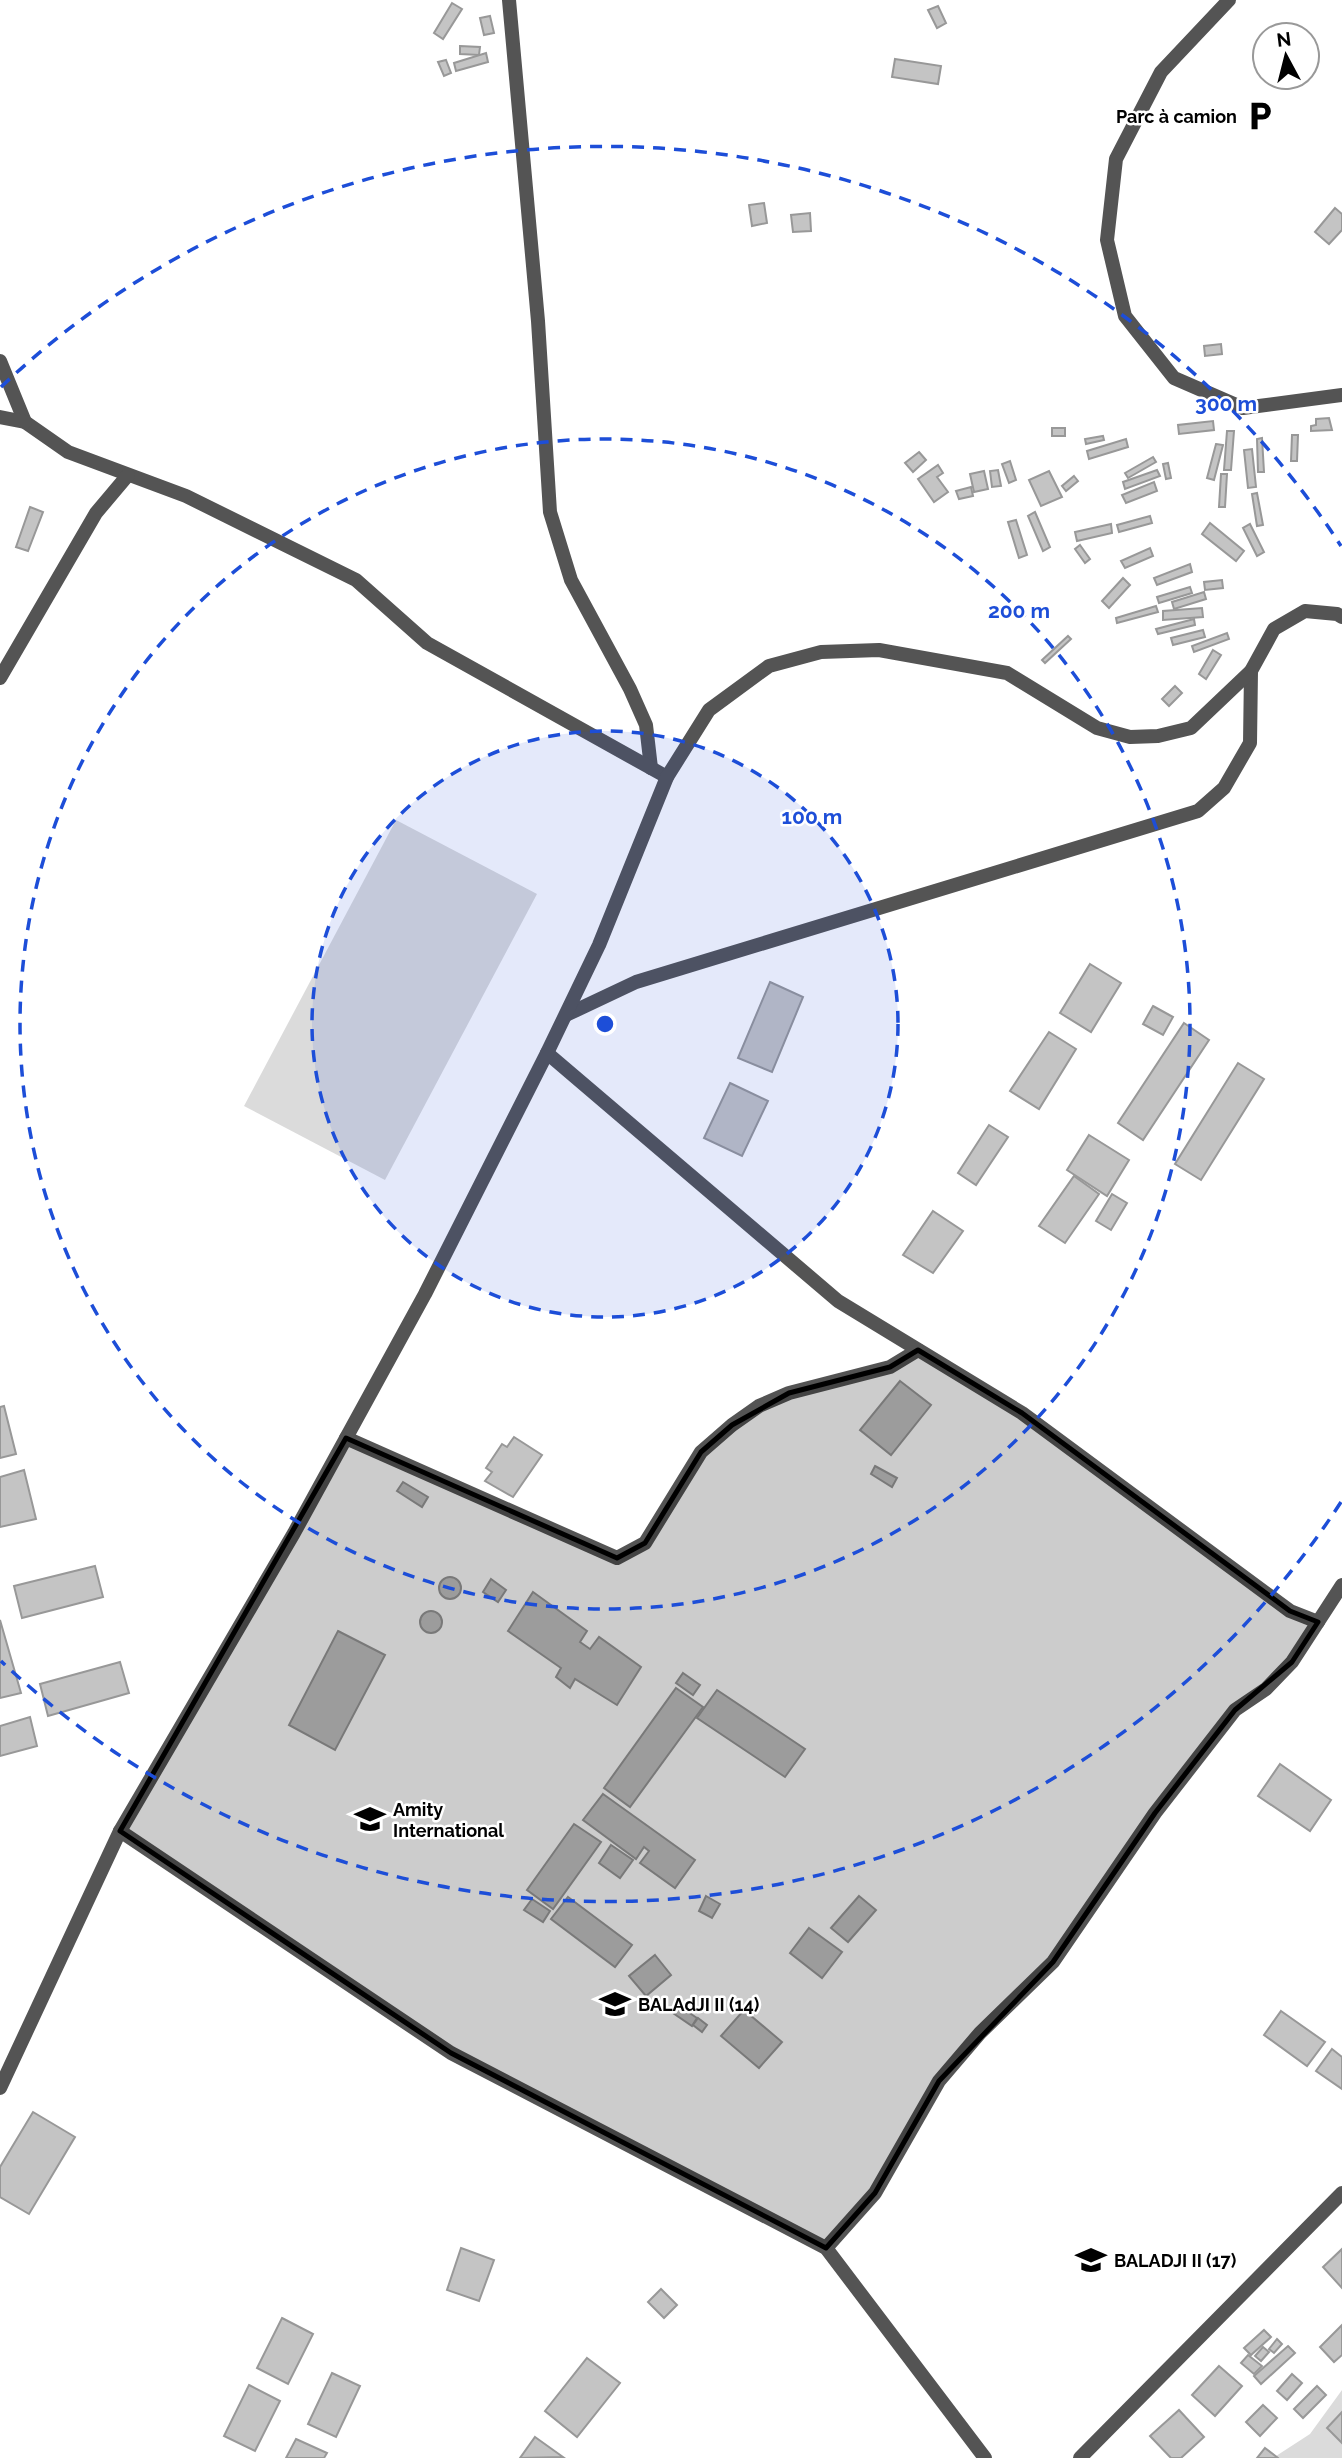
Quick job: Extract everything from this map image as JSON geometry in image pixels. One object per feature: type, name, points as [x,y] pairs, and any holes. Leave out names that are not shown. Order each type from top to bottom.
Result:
[{"type":"street","points":[[509,0],[538,321],[550,512],[571,580],[630,689],[646,725],[651,768]]},
{"type":"street","points":[[1228,0],[1161,72],[1116,159],[1107,240],[1125,316],[1174,378],[1242,408],[1342,395]]},
{"type":"street","points":[[0,360],[25,422]]},
{"type":"street","points":[[0,417],[25,422],[68,452],[186,496],[355,580],[427,643],[667,777]]},
{"type":"street","points":[[0,678],[96,513],[128,475]]},
{"type":"street","points":[[0,2088],[121,1831],[293,1533],[425,1294],[599,945],[667,777],[709,710],[769,666],[821,653],[879,650],[1007,673],[1097,728],[1130,737],[1158,736],[1191,728],[1251,671],[1274,629],[1305,611],[1337,614],[1342,617]]},
{"type":"street","points":[[566,1015],[636,982],[1198,811],[1224,788],[1250,743],[1251,671]]},
{"type":"street","points":[[547,1054],[838,1301],[1022,1413],[1290,1611],[1318,1622]]},
{"type":"street","points":[[346,1438],[617,1558],[645,1543],[701,1452],[759,1406],[789,1392],[890,1367],[919,1350]]},
{"type":"street","points":[[826,2248],[875,2193],[939,2081],[980,2032],[1053,1962],[1163,1803],[1236,1710],[1266,1689],[1292,1662],[1342,1585]]},
{"type":"street","points":[[121,1831],[451,2053],[826,2248],[985,2458]]},
{"type":"street","points":[[1080,2458],[1342,2193]]},
{"type":"highlighted area","points":[[918,1350],[1022,1413],[1290,1611],[1318,1622],[1292,1662],[1235,1710],[1155,1813],[1053,1962],[939,2081],[875,2193],[826,2248],[451,2053],[120,1831],[346,1438],[617,1558],[645,1543],[701,1452],[732,1425],[789,1393],[890,1367]]},
{"type":"shaded area","points":[[396,820],[537,894],[385,1180],[244,1106]]},
{"type":"shaded area","points":[[1342,2390],[1342,2458],[1273,2458],[1310,2434]]},
{"type":"building","points":[[452,3],[462,9],[443,39],[434,33]]},
{"type":"building","points":[[938,6],[946,23],[937,28],[928,10]]},
{"type":"building","points":[[490,16],[494,33],[484,35],[480,18]]},
{"type":"building","points":[[460,46],[480,47],[479,55],[460,54]]},
{"type":"building","points":[[486,53],[488,62],[456,71],[454,63]]},
{"type":"building","points":[[895,59],[941,66],[938,84],[892,77]]},
{"type":"building","points":[[446,60],[451,73],[444,76],[438,62]]},
{"type":"building","points":[[764,203],[767,223],[752,226],[749,205]]},
{"type":"building","points":[[1335,208],[1342,214],[1342,230],[1329,244],[1315,232]]},
{"type":"building","points":[[810,213],[811,231],[793,232],[791,215]]},
{"type":"building","points":[[1221,344],[1222,354],[1205,356],[1204,346]]},
{"type":"building","points":[[1329,418],[1332,430],[1311,431],[1311,426],[1316,425],[1316,419]]},
{"type":"building","points":[[1213,421],[1214,430],[1179,434],[1178,425]]},
{"type":"building","points":[[1052,428],[1065,428],[1065,436],[1052,436]]},
{"type":"building","points":[[1227,431],[1234,431],[1231,470],[1224,470]]},
{"type":"building","points":[[1292,435],[1298,435],[1297,461],[1291,461]]},
{"type":"building","points":[[1103,436],[1104,440],[1086,444],[1085,439]]},
{"type":"building","points":[[1262,438],[1264,472],[1258,472],[1257,439]]},
{"type":"building","points":[[1126,439],[1128,447],[1089,459],[1087,451]]},
{"type":"building","points":[[1216,444],[1223,445],[1214,480],[1207,478]]},
{"type":"building","points":[[1252,449],[1256,487],[1248,488],[1244,450]]},
{"type":"building","points":[[919,452],[926,460],[913,472],[905,463]]},
{"type":"building","points":[[1153,457],[1156,462],[1128,478],[1125,473]]},
{"type":"building","points":[[1010,461],[1016,480],[1009,483],[1002,464]]},
{"type":"building","points":[[1168,463],[1171,478],[1166,479],[1163,464]]},
{"type":"building","points":[[938,465],[943,473],[937,477],[948,492],[934,502],[918,479]]},
{"type":"building","points":[[998,470],[1001,486],[992,487],[990,471]]},
{"type":"building","points":[[1157,470],[1160,476],[1125,489],[1123,482]]},
{"type":"building","points":[[984,471],[988,489],[974,492],[970,474]]},
{"type":"building","points":[[1049,471],[1062,497],[1041,506],[1029,480]]},
{"type":"building","points":[[1221,474],[1227,474],[1225,507],[1219,507]]},
{"type":"building","points":[[1074,476],[1078,481],[1066,491],[1062,486]]},
{"type":"building","points":[[1154,482],[1157,491],[1126,503],[1122,495]]},
{"type":"building","points":[[971,487],[973,496],[959,499],[956,491]]},
{"type":"building","points":[[1257,493],[1263,525],[1257,526],[1252,494]]},
{"type":"building","points":[[30,507],[43,512],[28,551],[16,547]]},
{"type":"building","points":[[1035,512],[1050,547],[1043,551],[1028,516]]},
{"type":"building","points":[[1150,516],[1152,523],[1119,532],[1117,525]]},
{"type":"building","points":[[1016,520],[1027,555],[1019,558],[1008,522]]},
{"type":"building","points":[[1210,523],[1244,551],[1236,561],[1202,534]]},
{"type":"building","points":[[1111,524],[1112,533],[1077,541],[1075,532]]},
{"type":"building","points":[[1250,524],[1264,552],[1257,556],[1243,528]]},
{"type":"building","points":[[1080,545],[1090,559],[1085,563],[1075,549]]},
{"type":"building","points":[[1150,548],[1153,556],[1125,568],[1121,561]]},
{"type":"building","points":[[1190,564],[1192,572],[1157,585],[1154,578]]},
{"type":"building","points":[[1123,578],[1130,585],[1109,608],[1102,601]]},
{"type":"building","points":[[1222,580],[1223,588],[1205,590],[1204,582]]},
{"type":"building","points":[[1190,587],[1192,593],[1159,603],[1157,597]]},
{"type":"building","points":[[1204,592],[1206,599],[1174,609],[1172,602]]},
{"type":"building","points":[[1156,606],[1158,612],[1117,623],[1116,618]]},
{"type":"building","points":[[1202,608],[1203,617],[1163,620],[1163,611]]},
{"type":"building","points":[[1194,619],[1195,625],[1158,634],[1156,629]]},
{"type":"building","points":[[1203,630],[1205,637],[1173,645],[1171,638]]},
{"type":"building","points":[[1227,633],[1229,639],[1194,652],[1192,646]]},
{"type":"building","points":[[1068,636],[1071,639],[1045,663],[1042,660]]},
{"type":"building","points":[[1213,650],[1221,655],[1206,679],[1199,674]]},
{"type":"building","points":[[1175,686],[1182,693],[1169,706],[1162,699]]},
{"type":"building","points":[[1090,964],[1121,983],[1091,1032],[1060,1013]]},
{"type":"building","points":[[770,982],[803,997],[772,1072],[738,1058]]},
{"type":"building","points":[[1153,1006],[1173,1017],[1163,1035],[1143,1024]]},
{"type":"building","points":[[1184,1023],[1209,1040],[1143,1140],[1118,1123]]},
{"type":"building","points":[[1049,1032],[1076,1049],[1039,1109],[1010,1091]]},
{"type":"building","points":[[1238,1063],[1264,1079],[1201,1180],[1175,1164]]},
{"type":"building","points":[[730,1083],[768,1101],[742,1156],[704,1138]]},
{"type":"building","points":[[989,1125],[1008,1137],[976,1185],[958,1173]]},
{"type":"building","points":[[1089,1135],[1129,1160],[1107,1196],[1067,1170]]},
{"type":"building","points":[[1074,1176],[1099,1194],[1065,1243],[1039,1226]]},
{"type":"building","points":[[1112,1194],[1127,1203],[1111,1230],[1096,1221]]},
{"type":"building","points":[[933,1211],[963,1231],[933,1273],[903,1255]]},
{"type":"building","points":[[900,1381],[931,1405],[891,1455],[860,1430]]},
{"type":"building","points":[[4,1406],[16,1454],[0,1458],[0,1407]]},
{"type":"building","points":[[514,1437],[542,1455],[513,1497],[485,1481],[492,1472],[486,1468],[502,1444],[507,1447]]},
{"type":"building","points":[[875,1466],[897,1478],[892,1487],[871,1474]]},
{"type":"building","points":[[24,1470],[36,1519],[0,1527],[0,1477]]},
{"type":"building","points":[[403,1482],[428,1497],[422,1507],[397,1491]]},
{"type":"building","points":[[95,1566],[103,1597],[22,1618],[14,1586]]},
{"type":"building","points":[[450,1577],[458,1580],[461,1588],[458,1596],[450,1599],[442,1596],[439,1588],[442,1580]]},
{"type":"building","points":[[491,1579],[506,1590],[498,1602],[483,1592]]},
{"type":"building","points":[[533,1592],[587,1631],[580,1642],[590,1649],[599,1637],[641,1667],[617,1705],[575,1679],[570,1688],[556,1677],[561,1668],[508,1631]]},
{"type":"building","points":[[431,1611],[439,1614],[442,1622],[439,1630],[431,1633],[423,1630],[420,1622],[423,1614]]},
{"type":"building","points":[[0,1620],[21,1693],[0,1698]]},
{"type":"building","points":[[338,1631],[385,1655],[335,1750],[289,1725]]},
{"type":"building","points":[[120,1662],[129,1693],[48,1716],[40,1684]]},
{"type":"building","points":[[683,1673],[700,1685],[693,1695],[676,1683]]},
{"type":"building","points":[[676,1688],[703,1707],[630,1807],[604,1788]]},
{"type":"building","points":[[717,1690],[805,1749],[785,1777],[697,1718]]},
{"type":"building","points":[[30,1717],[37,1746],[0,1756],[0,1726]]},
{"type":"building","points":[[1280,1764],[1331,1800],[1310,1831],[1258,1796]]},
{"type":"building","points":[[603,1794],[695,1860],[675,1888],[640,1863],[649,1851],[644,1847],[636,1859],[583,1820]]},
{"type":"building","points":[[574,1824],[601,1842],[553,1909],[527,1890]]},
{"type":"building","points":[[611,1845],[633,1860],[620,1878],[599,1863]]},
{"type":"building","points":[[706,1896],[720,1904],[712,1918],[699,1911]]},
{"type":"building","points":[[859,1896],[876,1910],[848,1942],[831,1928]]},
{"type":"building","points":[[568,1897],[632,1945],[615,1967],[551,1919]]},
{"type":"building","points":[[532,1899],[550,1911],[543,1922],[524,1910]]},
{"type":"building","points":[[809,1928],[842,1952],[822,1978],[790,1953]]},
{"type":"building","points":[[655,1955],[671,1975],[646,1996],[629,1976]]},
{"type":"building","points":[[679,2006],[697,2018],[692,2026],[673,2013]]},
{"type":"building","points":[[744,2010],[782,2042],[759,2068],[721,2036]]},
{"type":"building","points":[[1281,2011],[1325,2042],[1307,2066],[1264,2035]]},
{"type":"building","points":[[698,2018],[707,2025],[702,2032],[693,2025]]},
{"type":"building","points":[[1332,2049],[1342,2057],[1342,2089],[1316,2071]]},
{"type":"building","points":[[33,2112],[75,2137],[29,2214],[0,2197],[0,2167]]},
{"type":"building","points":[[461,2248],[494,2260],[479,2301],[447,2290]]},
{"type":"building","points":[[1342,2249],[1342,2288],[1323,2267]]},
{"type":"building","points":[[661,2289],[677,2305],[664,2318],[648,2302]]},
{"type":"building","points":[[282,2318],[313,2334],[288,2384],[257,2368]]},
{"type":"building","points":[[1342,2325],[1342,2355],[1334,2362],[1320,2347]]},
{"type":"building","points":[[1264,2330],[1271,2337],[1251,2355],[1244,2348]]},
{"type":"building","points":[[1277,2339],[1282,2344],[1274,2353],[1269,2349]]},
{"type":"building","points":[[1288,2346],[1295,2353],[1261,2384],[1254,2376]]},
{"type":"building","points":[[1263,2347],[1269,2352],[1261,2361],[1255,2356]]},
{"type":"building","points":[[1248,2355],[1262,2366],[1254,2374],[1241,2363]]},
{"type":"building","points":[[587,2358],[620,2383],[577,2437],[545,2411]]},
{"type":"building","points":[[1219,2366],[1242,2386],[1215,2416],[1192,2395]]},
{"type":"building","points":[[332,2373],[360,2386],[336,2437],[308,2424]]},
{"type":"building","points":[[1292,2374],[1302,2383],[1287,2400],[1277,2391]]},
{"type":"building","points":[[249,2385],[280,2401],[255,2451],[224,2436]]},
{"type":"building","points":[[1317,2386],[1326,2395],[1303,2418],[1294,2409]]},
{"type":"building","points":[[1263,2405],[1277,2418],[1260,2436],[1246,2422]]},
{"type":"building","points":[[1179,2410],[1204,2437],[1181,2458],[1171,2458],[1150,2436]]},
{"type":"building","points":[[1342,2412],[1342,2443],[1327,2428]]},
{"type":"building","points":[[535,2437],[563,2457],[520,2458]]},
{"type":"building","points":[[296,2439],[327,2453],[324,2458],[286,2458]]},
{"type":"building","points":[[1265,2448],[1278,2458],[1257,2458]]},
{"type":"place","name":"Parc à camion","points":[[1260,116]]},
{"type":"place","name":"Amity International","points":[[370,1819]]},
{"type":"place","name":"BALAdJI II (14)","points":[[615,2004]]},
{"type":"place","name":"BALADJI II (17)","points":[[1091,2260]]}]
